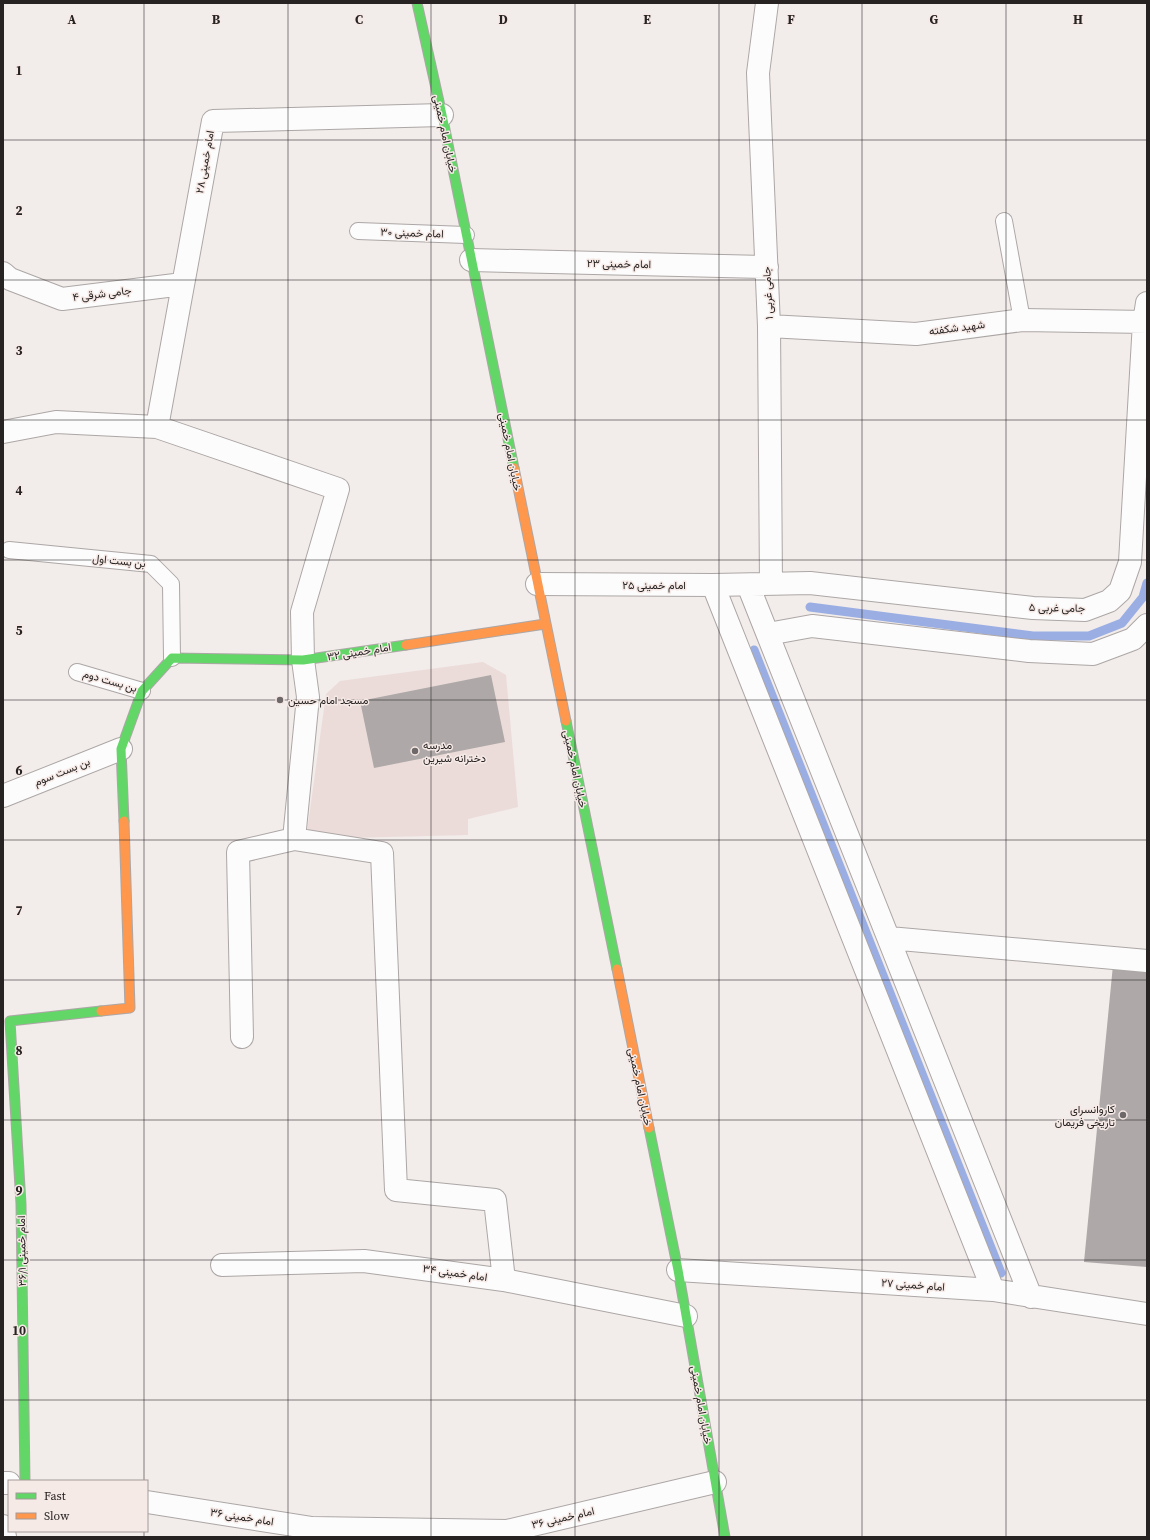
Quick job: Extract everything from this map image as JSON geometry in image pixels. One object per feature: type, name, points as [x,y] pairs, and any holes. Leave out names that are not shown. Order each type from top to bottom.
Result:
[{"type":"street","name":"خیابان امام خمینی","points":[[417,3],[442,115],[678,1270],[725,1537]]},
{"type":"street","name":"جامی غربی ۱","points":[[767,3],[758,73],[769,326],[771,584]]},
{"type":"street","name":"امام خمینی ۲۸","points":[[156,427],[213,121],[442,115]]},
{"type":"street","name":"امام خمینی ۲۳","points":[[471,260],[767,267]]},
{"type":"street","name":"جامی شرقی ۴","points":[[3,273],[10,279],[62,299],[183,284]]},
{"type":"street","name":"شهید شکفته","points":[[769,326],[916,334],[1022,320],[1146,316]]},
{"type":"street","name":"جامی غربی ۵","points":[[771,584],[810,583],[1033,608],[1085,610],[1110,601],[1120,591],[1130,562],[1146,316]]},
{"type":"street","points":[[3,432],[56,422],[156,427],[338,489],[302,612],[303,660],[308,696],[294,839]]},
{"type":"street","name":"امام خمینی ۲۵","points":[[537,584],[771,584]]},
{"type":"street","points":[[713,585],[993,1290]]},
{"type":"street","points":[[748,585],[1031,1297]]},
{"type":"street","name":"امام خمینی ۳۲","points":[[172,658],[303,660],[545,624]]},
{"type":"street","points":[[768,634],[812,626],[1029,652],[1093,654],[1142,635]]},
{"type":"street","points":[[121,749],[142,691],[172,658]]},
{"type":"street","name":"بن بست سوم","points":[[3,796],[121,749]]},
{"type":"street","name":"امام خمینی ۳۶/۱","points":[[25,1480],[21,1204],[10,1021],[130,1008],[121,749]]},
{"type":"street","points":[[242,1037],[238,852],[294,839],[382,853],[396,1190],[495,1200],[504,1280]]},
{"type":"street","points":[[889,938],[1147,962]]},
{"type":"street","name":"امام خمینی ۳۴","points":[[222,1265],[364,1261],[504,1280],[686,1316]]},
{"type":"street","name":"امام خمینی ۲۷","points":[[678,1270],[993,1290],[1147,1314]]},
{"type":"street","name":"امام خمینی ۳۶","points":[[148,1502],[312,1528],[506,1531],[715,1482]]},
{"type":"street","points":[[3,1526],[5,1537]]},
{"type":"lane","points":[[1004,221],[1022,320]]},
{"type":"lane","name":"امام خمینی ۳۰","points":[[358,231],[466,234]]},
{"type":"lane","name":"بن بست اول","points":[[9,550],[151,564],[171,584],[172,658]]},
{"type":"lane","name":"بن بست دوم","points":[[77,672],[142,691]]},
{"type":"shaded area","name":"مدرسه دخترانه شیرین","points":[[483,662],[506,675],[518,807],[468,819],[468,835],[306,839],[326,694],[340,681]]},
{"type":"building","points":[[491,675],[505,742],[374,768],[360,701]]},
{"type":"building","name":"کاروانسرای تاریخی فریمان","points":[[1113,965],[1147,969],[1147,1267],[1084,1262]]},
{"type":"waterway","points":[[810,607],[1033,636],[1089,636],[1122,623],[1143,597],[1147,583]]},
{"type":"waterway","points":[[754,650],[1001,1273]]},
{"type":"traffic: fast","points":[[417,3],[442,115],[514,468]]},
{"type":"traffic: fast","points":[[124,821],[121,749],[142,691],[172,658],[303,660],[406,645]]},
{"type":"traffic: fast","points":[[566,721],[617,969]]},
{"type":"traffic: fast","points":[[25,1480],[21,1204],[10,1021],[101,1011]]},
{"type":"traffic: fast","points":[[649,1128],[678,1270],[725,1537]]},
{"type":"traffic: slow","points":[[514,468],[566,721]]},
{"type":"traffic: slow","points":[[406,645],[545,624]]},
{"type":"traffic: slow","points":[[101,1011],[130,1008],[124,821]]},
{"type":"traffic: slow","points":[[617,969],[649,1128]]},
{"type":"place","name":"مسجد امام حسین","points":[[280,700]]},
{"type":"place","name":"مدرسه دخترانه شیرین","points":[[415,751]]},
{"type":"place","name":"کاروانسرای تاریخی فریمان","points":[[1123,1115]]}]
